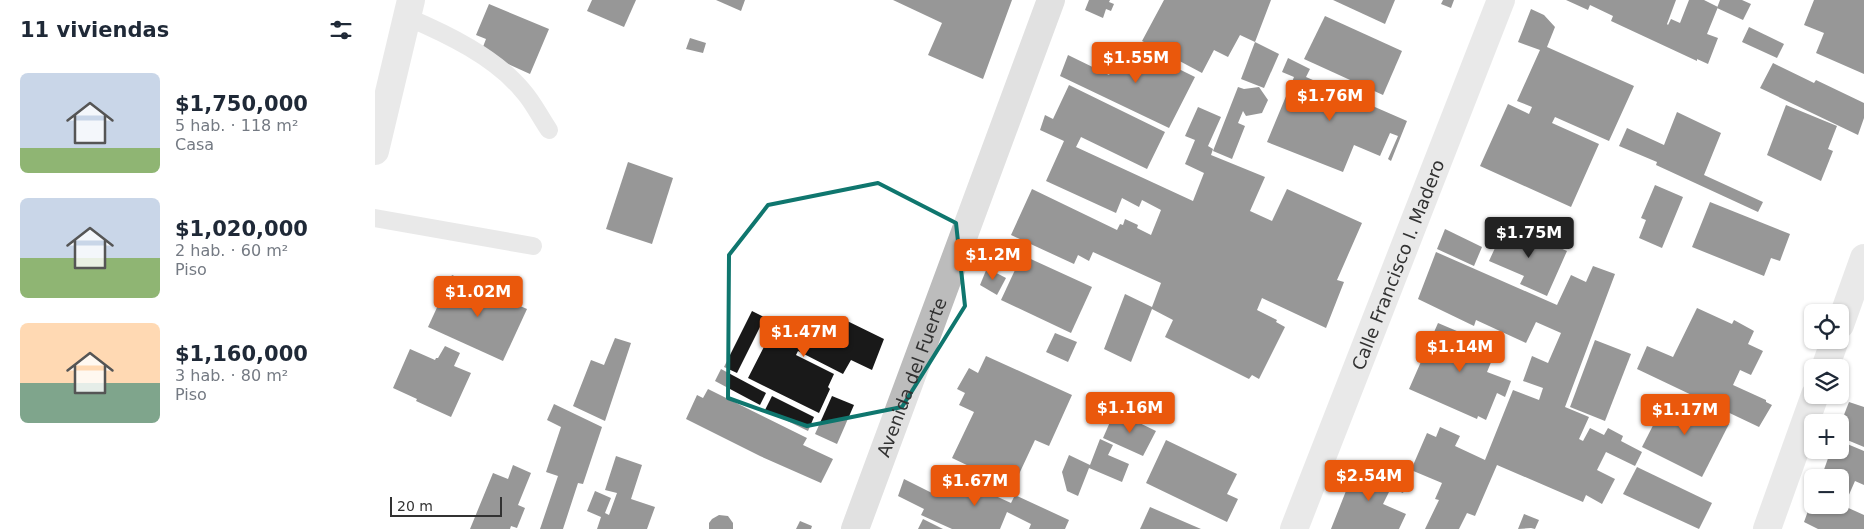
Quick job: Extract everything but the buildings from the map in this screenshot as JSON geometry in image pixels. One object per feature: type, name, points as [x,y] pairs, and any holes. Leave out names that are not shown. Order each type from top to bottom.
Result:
[{"type":"street","name":"Avenida del Fuerte","points":[[855,529],[1051,0]]},
{"type":"street","name":"Calle Francisco I. Madero","points":[[1294,529],[1501,0]]},
{"type":"street","points":[[375,151],[409,9]]},
{"type":"street","points":[[1848,304],[1864,258]]},
{"type":"street","points":[[1767,529],[1812,404]]},
{"type":"lane","points":[[409,9],[441,31],[490,60],[523,90],[549,130]]},
{"type":"lane","points":[[375,218],[533,246]]},
{"type":"highlighted area","points":[[878,183],[956,223],[965,306],[902,407],[807,426],[728,398],[729,255],[768,205]]}]
